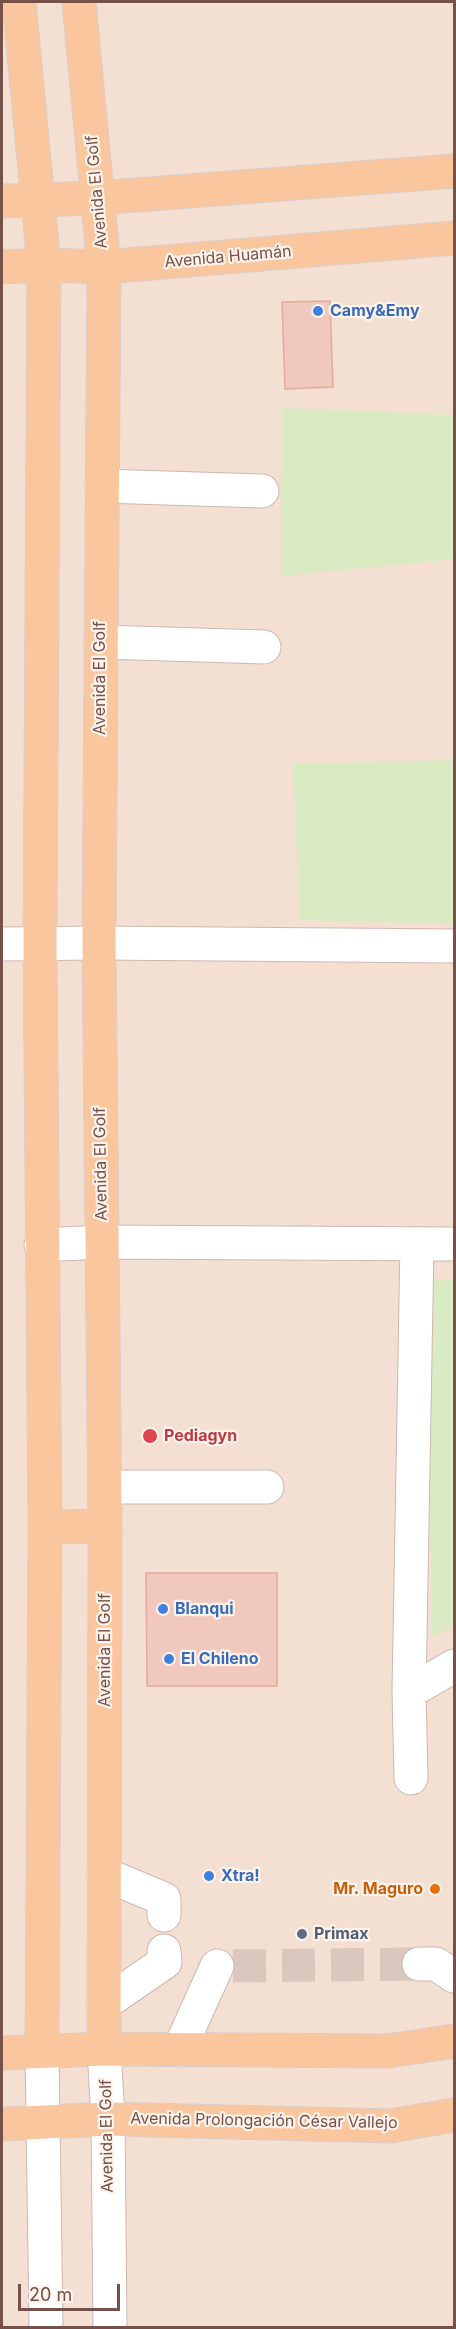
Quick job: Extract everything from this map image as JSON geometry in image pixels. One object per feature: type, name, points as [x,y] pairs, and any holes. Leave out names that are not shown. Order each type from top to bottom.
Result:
[{"type":"main road","points":[[19,2],[44,265],[40,944],[45,1527],[42,2050]]},
{"type":"main road","name":"Avenida El Golf","points":[[79,2],[104,267],[99,943],[105,1486],[104,2049]]},
{"type":"main road","points":[[2,201],[97,198],[454,171]]},
{"type":"main road","name":"Avenida Huamán","points":[[2,267],[44,265],[104,267],[454,238]]},
{"type":"main road","points":[[45,1527],[105,1526]]},
{"type":"main road","points":[[2,2053],[104,2049],[388,2051],[454,2041]]},
{"type":"main road","name":"Avenida Prolongación César Vallejo","points":[[2,2124],[108,2119],[390,2126],[454,2115]]},
{"type":"street","points":[[102,486],[261,491]]},
{"type":"street","points":[[100,642],[264,647]]},
{"type":"street","points":[[2,945],[99,943],[454,946]]},
{"type":"street","points":[[41,1245],[102,1242],[454,1244]]},
{"type":"street","points":[[411,1778],[410,1692],[417,1244]]},
{"type":"street","points":[[105,1486],[267,1487]]},
{"type":"street","points":[[410,1692],[454,1666]]},
{"type":"street","points":[[104,1874],[164,1899],[164,1915]]},
{"type":"street","points":[[104,2004],[164,1957],[225,1966],[179,2050]]},
{"type":"street","points":[[419,1964],[436,1964],[454,1976]]},
{"type":"street","name":"Avenida El Golf","points":[[104,2049],[108,2119],[110,2328]]},
{"type":"street","points":[[42,2050],[46,2328]]},
{"type":"shaded area","points":[[2,2],[454,2],[454,2327],[2,2327]]},
{"type":"green space","points":[[282,408],[454,415],[454,559],[281,576]]},
{"type":"green space","points":[[454,760],[454,924],[300,920],[293,764]]},
{"type":"green space","points":[[426,1279],[454,1279],[454,1625],[432,1638]]},
{"type":"building","points":[[330,301],[333,387],[285,389],[282,302]]},
{"type":"building","points":[[146,1573],[277,1573],[277,1686],[147,1686]]},
{"type":"tunnel","points":[[233,1966],[419,1964]]},
{"type":"place","name":"Camy&Emy","points":[[318,311]]},
{"type":"place","name":"Pediagyn","points":[[150,1436]]},
{"type":"place","name":"Blanqui","points":[[163,1609]]},
{"type":"place","name":"El Chileno","points":[[169,1659]]},
{"type":"place","name":"Xtra!","points":[[209,1876]]},
{"type":"place","name":"Mr. Maguro","points":[[435,1889]]},
{"type":"place","name":"Primax","points":[[302,1934]]}]
